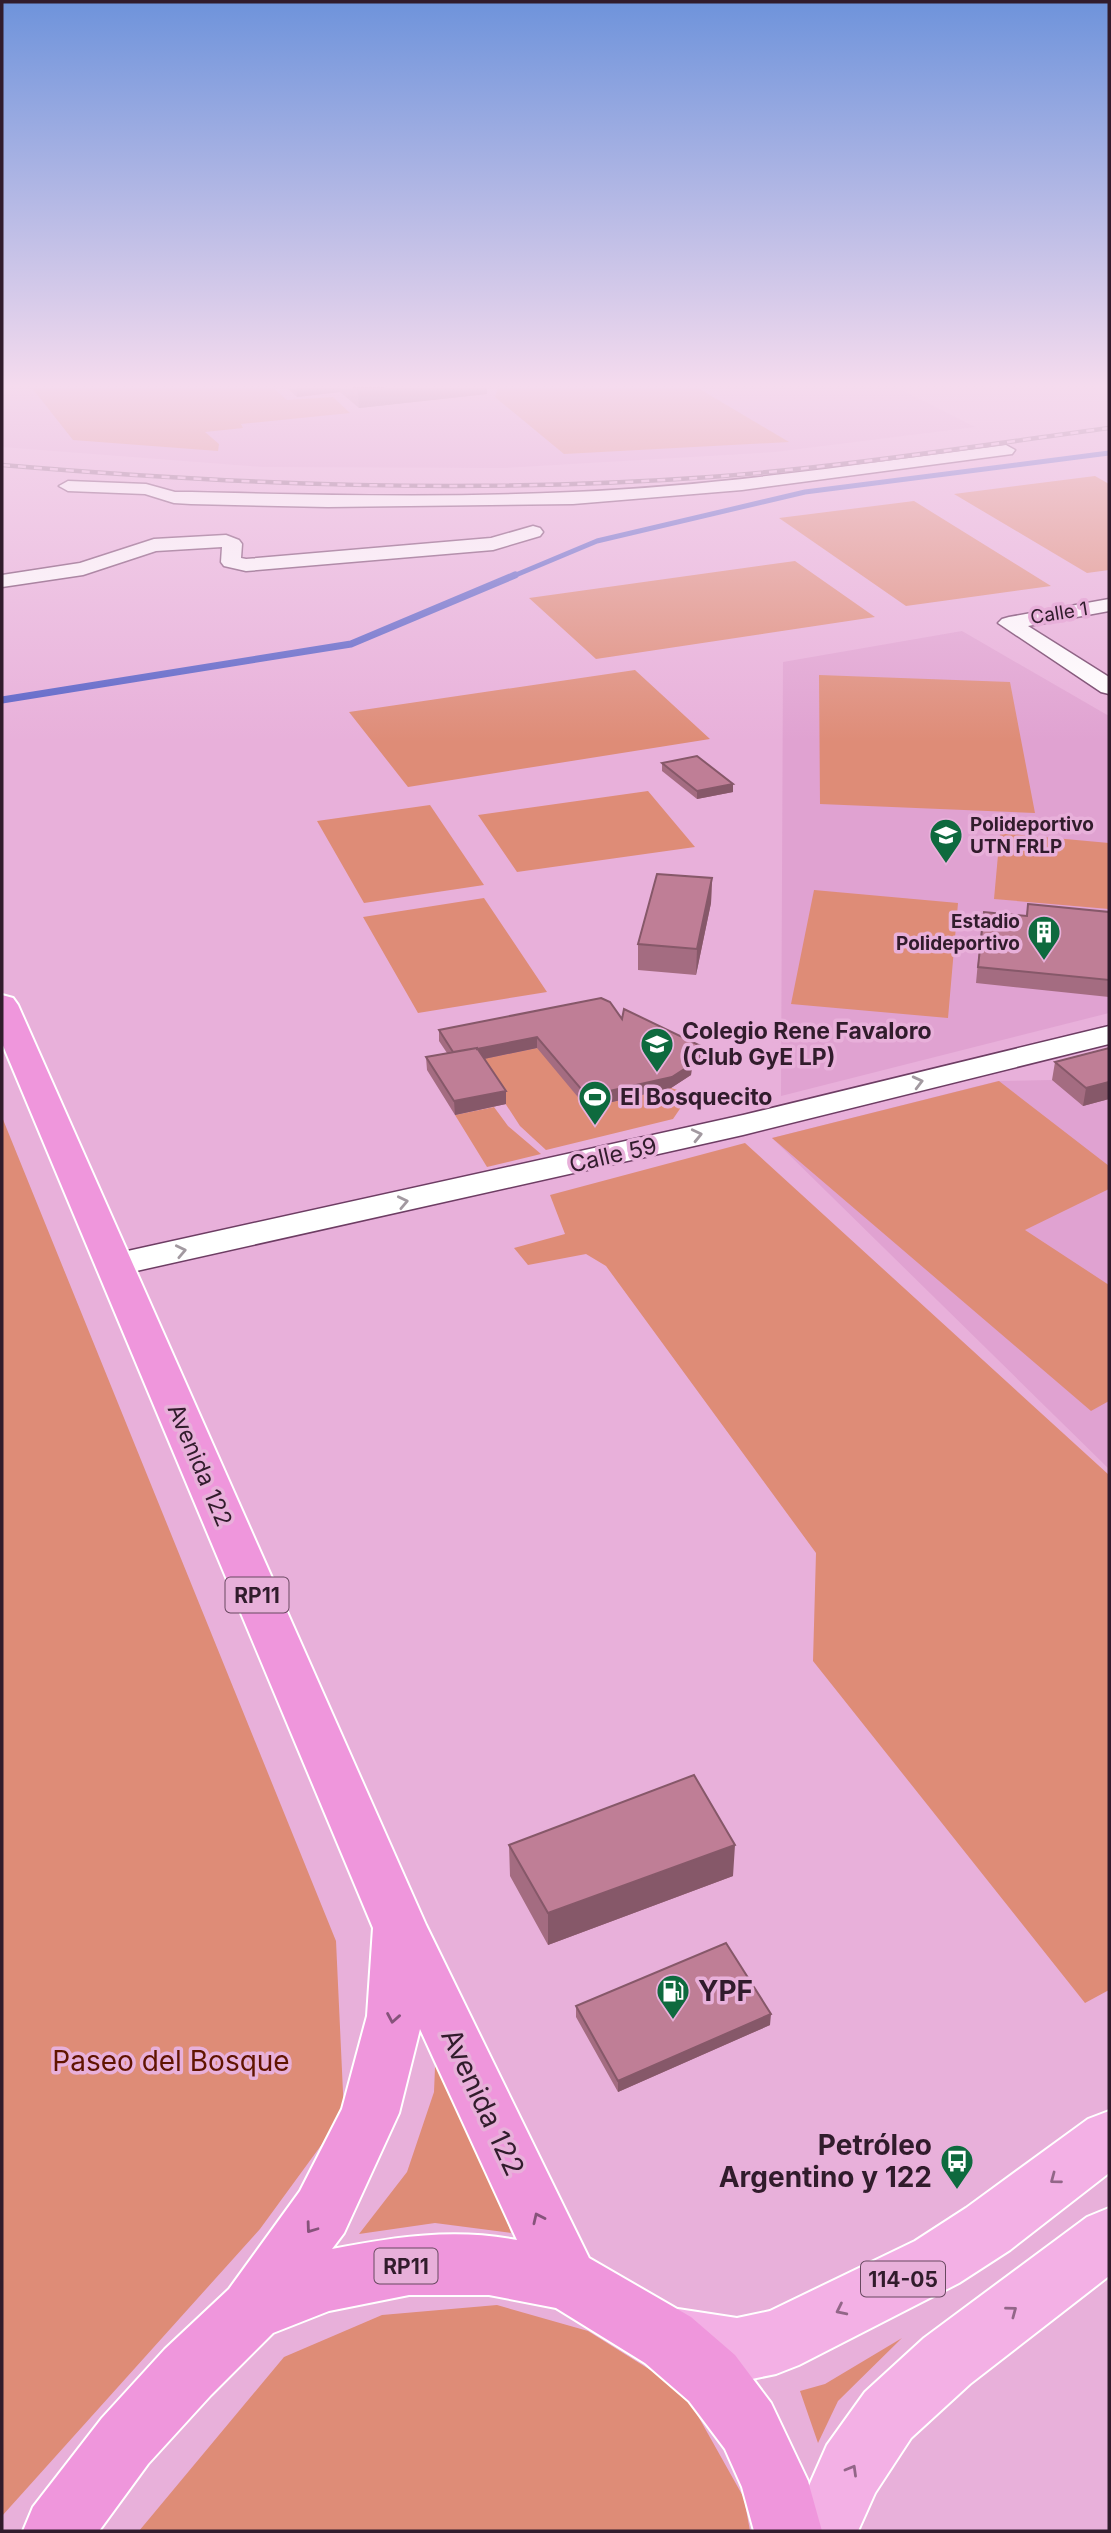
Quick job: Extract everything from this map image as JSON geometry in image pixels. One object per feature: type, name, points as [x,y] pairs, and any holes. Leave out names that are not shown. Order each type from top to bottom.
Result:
[{"type":"highway","name":"Avenida 122","points":[[2,1005],[399,1925],[567,2280]]},
{"type":"highway","name":"Avenida 122","points":[[251,2311],[322,2212],[370,2113],[395,2016],[399,1925]]},
{"type":"highway","name":"RP11","points":[[57,2531],[125,2441],[188,2372],[251,2311],[329,2280],[409,2265],[489,2265],[567,2280],[668,2340],[712,2378],[748,2426],[775,2481],[788,2531]]},
{"type":"main road","name":"114-05","points":[[668,2340],[737,2350],[776,2342],[937,2262],[988,2229],[1109,2138]]},
{"type":"main road","points":[[823,2531],[851,2469],[888,2415],[947,2361],[1109,2238]]},
{"type":"street","points":[[330,506],[347,557]]},
{"type":"street","points":[[2,581],[83,569],[154,536],[226,541],[232,544],[230,562],[236,565],[493,544],[533,532]]},
{"type":"street","name":"Calle 1","points":[[1109,605],[1009,623],[1109,687]]},
{"type":"street","name":"Calle 59","points":[[114,1265],[743,1125],[1109,1035]]},
{"type":"shaded area","name":"Polideportivo UTN FRLP","points":[[962,631],[1109,716],[1109,1013],[781,1096],[783,662]]},
{"type":"shaded area","points":[[1109,1065],[1109,1469],[772,1138],[998,1081],[1052,1080]]},
{"type":"green space","points":[[873,506],[922,506],[1051,586],[906,606],[779,518]]},
{"type":"green space","points":[[975,506],[1109,506],[1109,570],[1087,573]]},
{"type":"green space","points":[[795,561],[875,617],[596,659],[529,598]]},
{"type":"green space","points":[[635,670],[710,739],[408,787],[349,712]]},
{"type":"green space","points":[[819,675],[1010,682],[1035,813],[820,804]]},
{"type":"green space","points":[[648,791],[695,847],[517,872],[478,815]]},
{"type":"green space","points":[[430,805],[484,885],[364,903],[317,821]]},
{"type":"green space","points":[[1000,833],[1109,843],[1109,909],[994,899]]},
{"type":"green space","points":[[814,890],[958,903],[948,1018],[791,1004]]},
{"type":"green space","points":[[484,898],[547,992],[418,1013],[363,917]]},
{"type":"green space","points":[[593,1037],[569,1085],[587,1108],[671,1088],[690,1094],[673,1119],[546,1150],[520,1126],[477,1060]]},
{"type":"green space","points":[[999,1081],[1109,1166],[1109,1189],[1025,1230],[1109,1285],[1109,1401],[1091,1411],[772,1138]]},
{"type":"green space","points":[[494,1107],[508,1126],[541,1154],[487,1167],[455,1115]]},
{"type":"green space","name":"Paseo del Bosque","points":[[2,1117],[336,1941],[344,2114],[260,2229],[2,2516]]},
{"type":"green space","points":[[745,1143],[1109,1475],[1109,1990],[1085,2003],[813,1661],[816,1553],[606,1266],[586,1254],[528,1265],[514,1248],[565,1234],[550,1195]]},
{"type":"green space","points":[[437,2019],[511,2233],[435,2223],[359,2234],[407,2172],[434,2092]]},
{"type":"green space","points":[[497,2305],[588,2331],[684,2391],[744,2498],[750,2531],[139,2531],[284,2357],[382,2315]]},
{"type":"green space","points":[[902,2338],[838,2401],[818,2443],[800,2391],[825,2384]]},
{"type":"building","points":[[697,756],[733,784],[697,791],[662,763]]},
{"type":"building","points":[[657,874],[712,878],[697,949],[638,944]]},
{"type":"building","name":"Estadio Polideportivo","points":[[1028,904],[1109,912],[1109,980],[978,967],[984,912],[1027,916]]},
{"type":"building","points":[[601,998],[610,1002],[622,1019],[624,1009],[705,1048],[684,1059],[692,1064],[672,1077],[587,1096],[537,1037],[453,1052],[439,1030]]},
{"type":"building","points":[[477,1048],[506,1091],[454,1101],[426,1057]]},
{"type":"building","points":[[1109,1048],[1109,1082],[1086,1088],[1055,1062]]},
{"type":"building","points":[[694,1775],[735,1845],[548,1913],[509,1845]]},
{"type":"building","name":"YPF","points":[[726,1943],[771,2014],[618,2081],[576,2006]]},
{"type":"waterway","points":[[511,577],[597,541],[745,506]]},
{"type":"waterway","points":[[2,700],[351,644],[515,575]]},
{"type":"place","name":"Polideportivo UTN FRLP","points":[[946,865]]},
{"type":"place","name":"Estadio Polideportivo","points":[[1044,962]]},
{"type":"place","name":"Colegio Rene Favaloro (Club GyE LP)","points":[[657,1074]]},
{"type":"place","name":"El Bosquecito","points":[[595,1127]]},
{"type":"place","name":"YPF","points":[[673,2021]]},
{"type":"place","name":"Petróleo Argentino y 122","points":[[957,2191]]}]
